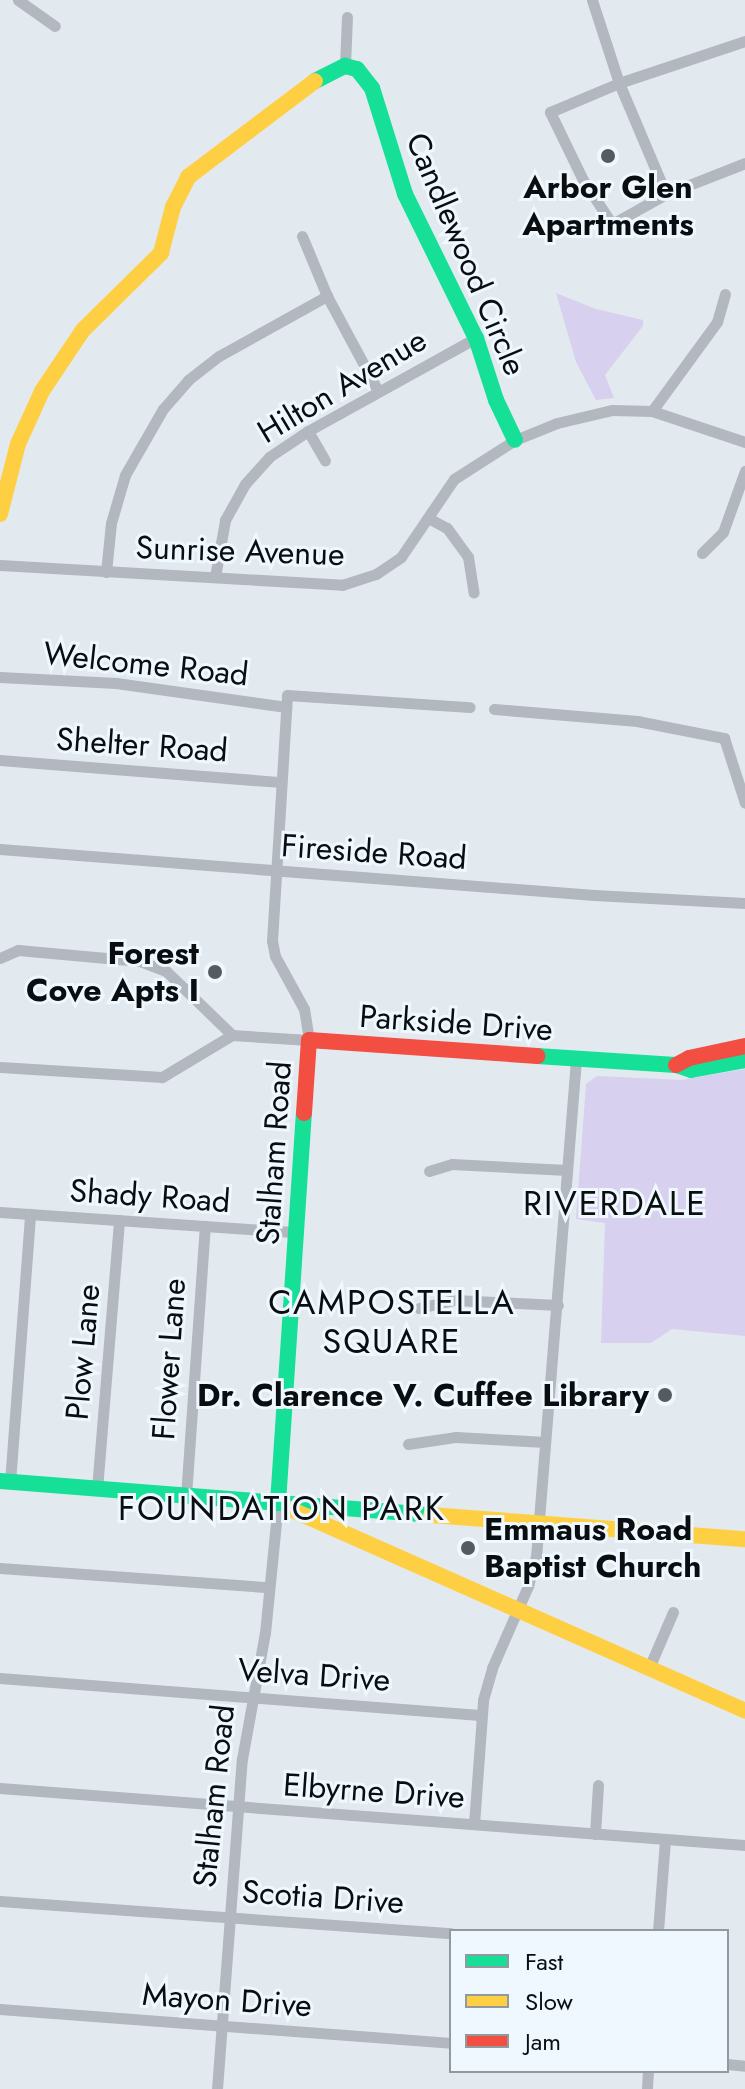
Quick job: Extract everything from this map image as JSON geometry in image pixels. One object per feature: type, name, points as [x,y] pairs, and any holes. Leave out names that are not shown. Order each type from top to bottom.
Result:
[{"type":"street","points":[[18,0],[55,26]]},
{"type":"street","points":[[592,0],[619,83],[666,194]]},
{"type":"street","points":[[0,514],[18,444],[42,391],[83,330],[161,253],[173,207],[188,177],[325,74],[345,66],[347,17]]},
{"type":"street","points":[[745,41],[619,83],[550,112],[576,168],[612,224],[666,194],[745,163]]},
{"type":"street","name":"Candlewood Circle","points":[[345,66],[357,69],[372,88],[405,194],[476,338],[496,400],[515,440]]},
{"type":"street","points":[[302,236],[327,296],[378,391]]},
{"type":"street","points":[[652,411],[717,322],[725,294]]},
{"type":"street","points":[[106,572],[110,532],[125,475],[163,409],[188,380],[219,356],[327,296]]},
{"type":"street","name":"Hilton Avenue","points":[[215,577],[225,520],[245,484],[269,457],[308,431],[476,338]]},
{"type":"street","name":"Sunrise Avenue","points":[[0,565],[319,585],[360,581],[401,557],[454,479],[515,440],[557,423],[594,413],[652,411],[745,442]]},
{"type":"street","points":[[308,431],[325,460]]},
{"type":"street","points":[[702,553],[723,532],[745,471]]},
{"type":"street","points":[[428,518],[447,528],[468,557],[474,593]]},
{"type":"street","name":"Welcome Road","points":[[0,677],[116,683],[286,707]]},
{"type":"street","points":[[286,707],[287,695],[470,707]]},
{"type":"street","name":"Stalham Road","points":[[217,2089],[238,1807],[265,1633],[278,1503],[309,1040],[304,1009],[275,956],[272,941],[286,707]]},
{"type":"street","points":[[494,709],[637,721],[724,738],[745,803]]},
{"type":"street","name":"Shelter Road","points":[[0,760],[281,782]]},
{"type":"street","name":"Fireside Road","points":[[0,849],[745,903]]},
{"type":"street","points":[[0,958],[18,950],[140,961],[166,971],[232,1035],[162,1077],[0,1067]]},
{"type":"street","name":"Parkside Drive","points":[[232,1035],[676,1065],[691,1070],[745,1060]]},
{"type":"street","name":"Parkside Drive","points":[[676,1065],[689,1058],[745,1046]]},
{"type":"street","points":[[474,1824],[480,1715],[492,1668],[533,1571],[541,1524],[576,1060]]},
{"type":"street","points":[[429,1171],[452,1164],[567,1170]]},
{"type":"street","name":"Shady Road","points":[[0,1212],[296,1232]]},
{"type":"street","points":[[30,1214],[5,1482],[745,1539]]},
{"type":"street","name":"Plow Lane","points":[[97,1489],[119,1220]]},
{"type":"street","name":"Flower Lane","points":[[186,1496],[205,1226]]},
{"type":"street","points":[[419,1308],[454,1300],[558,1305]]},
{"type":"street","points":[[408,1444],[456,1437],[545,1442]]},
{"type":"street","points":[[278,1503],[745,1711]]},
{"type":"street","points":[[342,1531],[342,1517],[349,1509]]},
{"type":"street","points":[[0,1568],[268,1587]]},
{"type":"street","points":[[649,1668],[673,1612]]},
{"type":"street","name":"Velva Drive","points":[[0,1678],[480,1715]]},
{"type":"street","points":[[595,1834],[598,1785]]},
{"type":"street","name":"Elbyrne Drive","points":[[0,1788],[745,1845]]},
{"type":"street","points":[[658,1929],[665,1839]]},
{"type":"street","name":"Scotia Drive","points":[[0,1901],[449,1933]]},
{"type":"street","name":"Mayon Drive","points":[[0,2009],[449,2043]]},
{"type":"shaded area","points":[[556,293],[596,309],[643,320],[643,326],[605,375],[614,398],[596,400],[576,362]]},
{"type":"shaded area","points":[[745,1069],[745,1336],[672,1329],[651,1343],[601,1343],[605,1223],[576,1219],[586,1084],[597,1076],[681,1080]]},
{"type":"traffic: fast","points":[[315,81],[345,66],[357,69],[372,88],[405,194],[476,338],[496,400],[515,440]]},
{"type":"traffic: fast","points":[[537,1056],[676,1065],[691,1070],[745,1060]]},
{"type":"traffic: fast","points":[[278,1503],[304,1113]]},
{"type":"traffic: fast","points":[[0,1481],[431,1515]]},
{"type":"traffic: slow","points":[[0,514],[18,444],[42,391],[83,330],[161,253],[173,207],[188,177],[315,81]]},
{"type":"traffic: slow","points":[[290,1509],[745,1711]]},
{"type":"traffic: slow","points":[[431,1515],[745,1539]]},
{"type":"traffic: jam","points":[[304,1113],[309,1040],[537,1056]]},
{"type":"traffic: jam","points":[[676,1065],[689,1058],[745,1046]]},
{"type":"place","name":"Arbor Glen Apartments","points":[[608,156]]},
{"type":"place","name":"Forest Cove Apts I","points":[[215,972]]},
{"type":"place","name":"Dr. Clarence V. Cuffee Library","points":[[665,1395]]},
{"type":"place","name":"Emmaus Road Baptist Church","points":[[468,1548]]},
{"type":"district","name":"RIVERDALE","points":[[615,1204]]},
{"type":"district","name":"CAMPOSTELLA SQUARE","points":[[392,1322]]},
{"type":"district","name":"FOUNDATION PARK","points":[[282,1509]]}]
